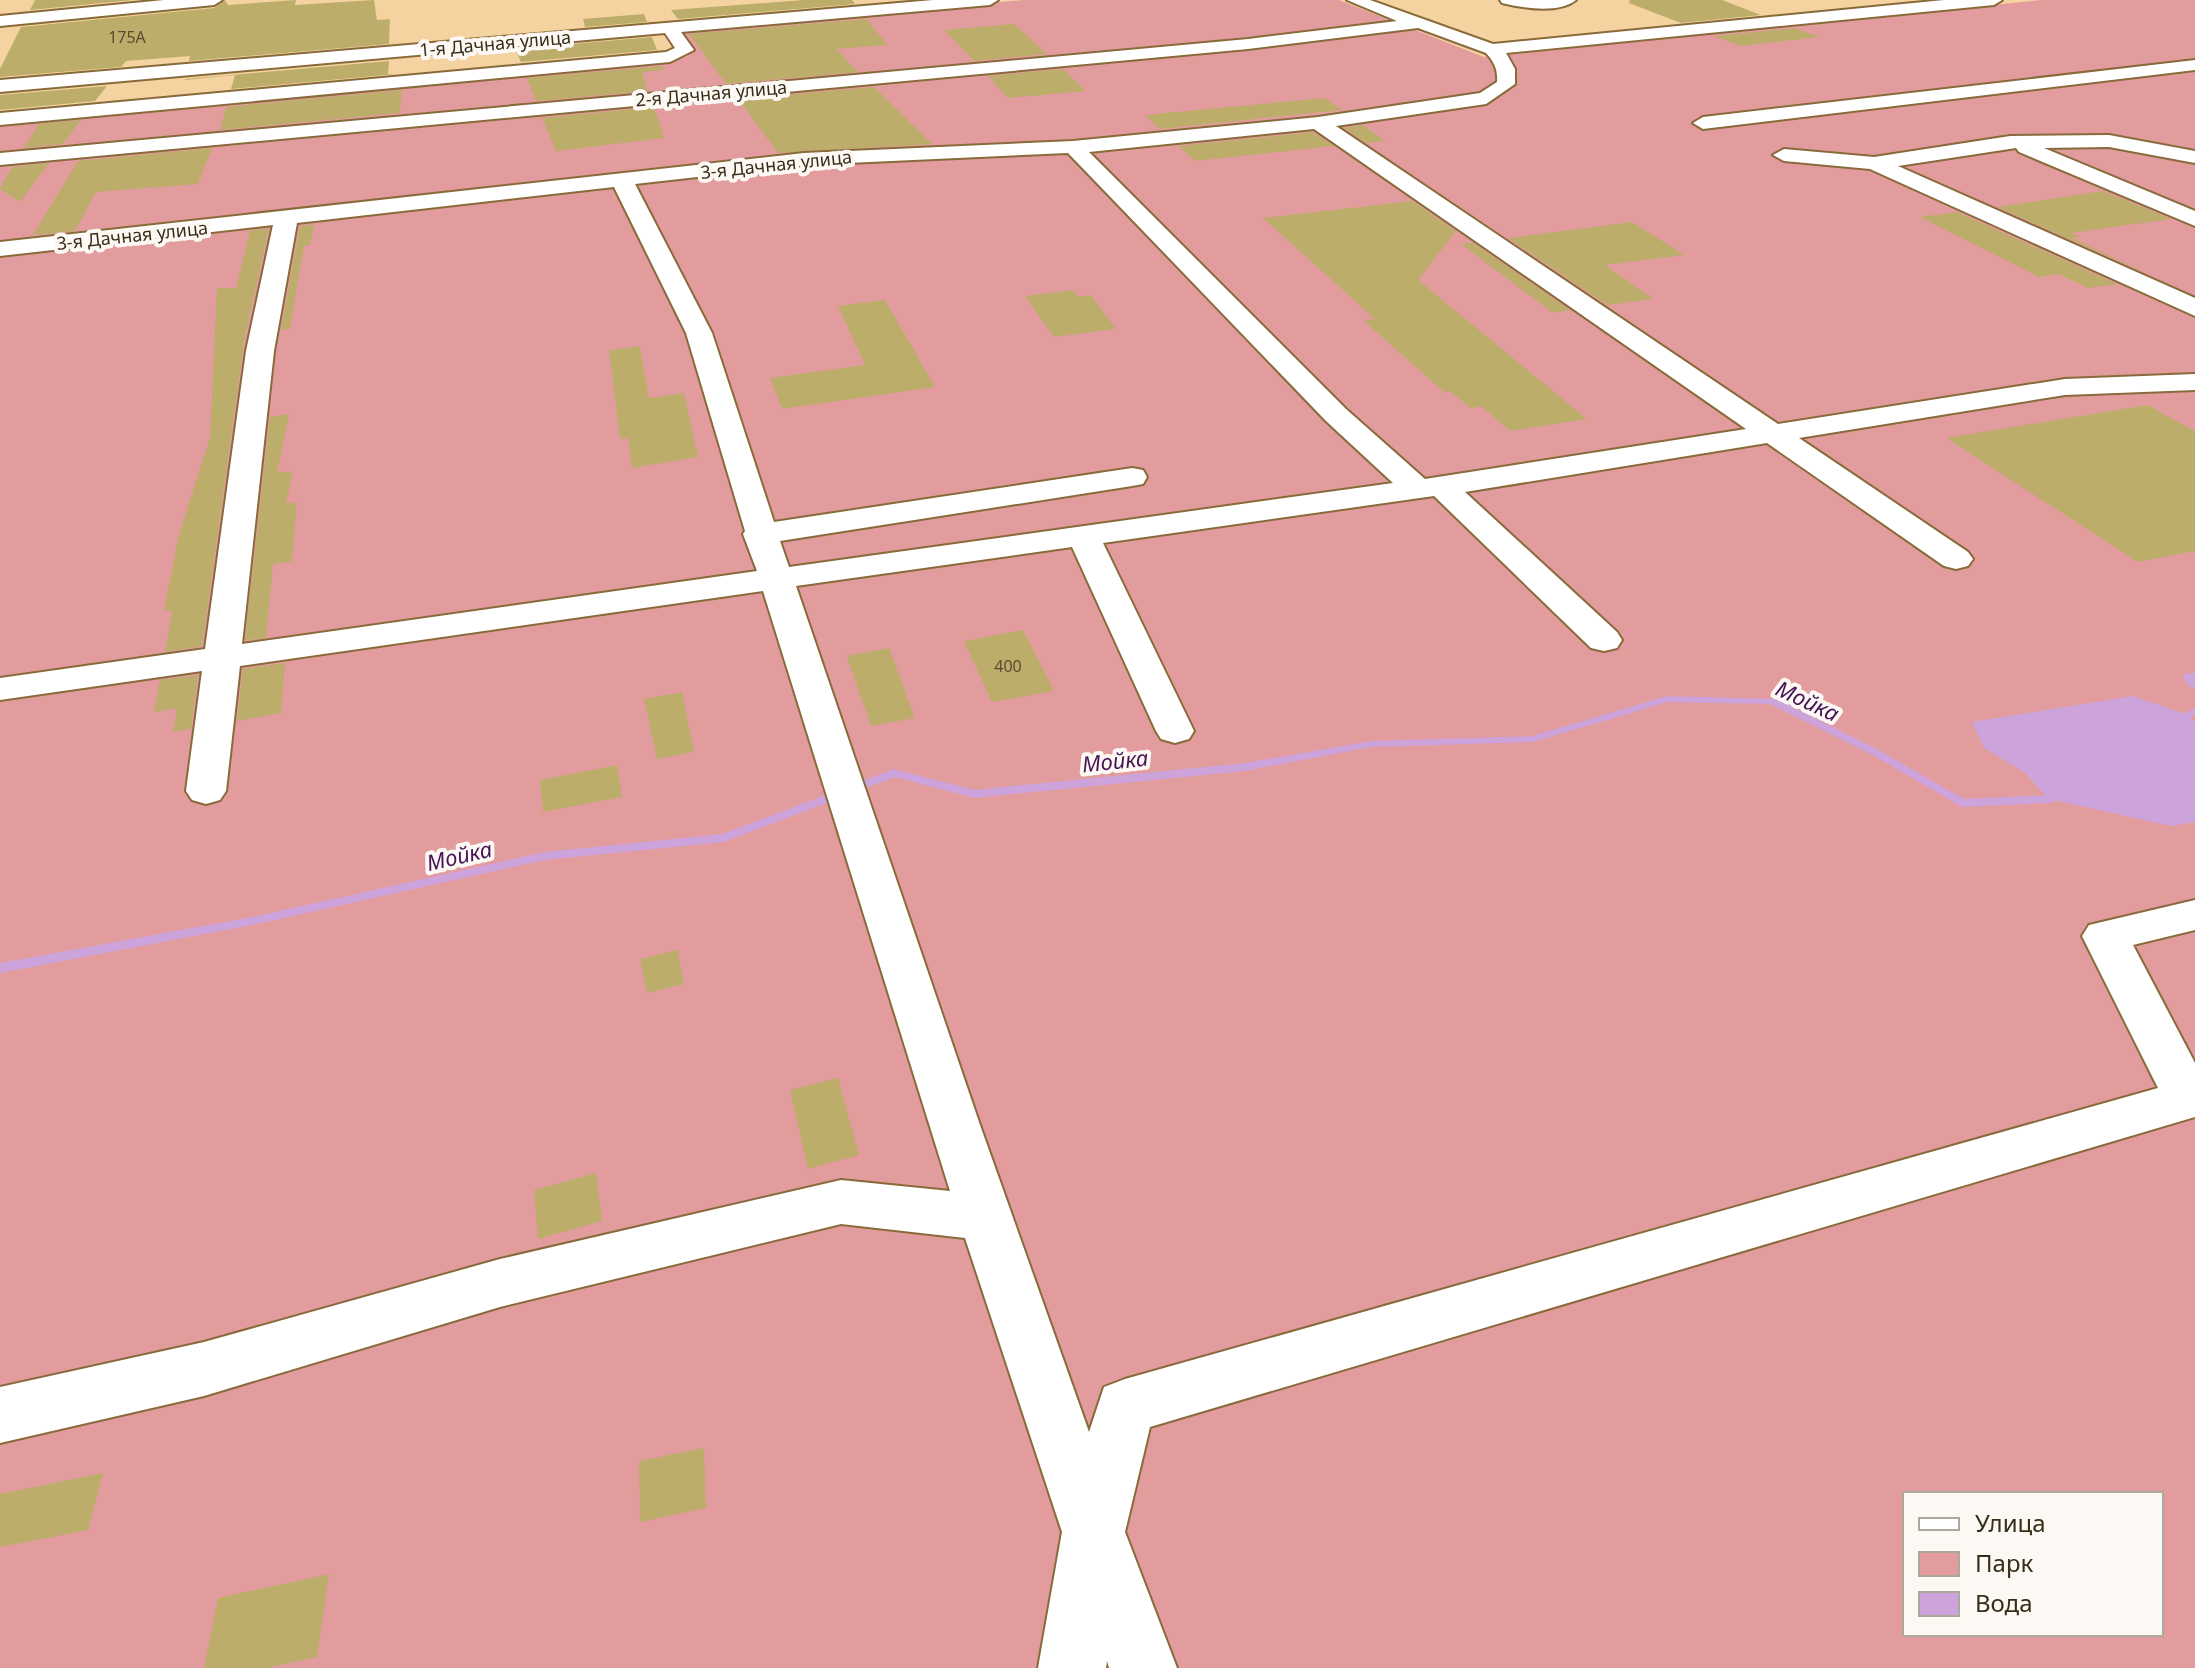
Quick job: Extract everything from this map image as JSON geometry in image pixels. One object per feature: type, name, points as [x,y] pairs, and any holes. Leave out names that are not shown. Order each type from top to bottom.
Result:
[{"type":"street","points":[[0,21],[30,26],[214,0]]},
{"type":"street","name":"1-я Дачная улица","points":[[0,86],[990,0]]},
{"type":"street","points":[[1355,0],[1492,49],[1994,0]]},
{"type":"street","points":[[1508,0],[1532,4],[1568,0]]},
{"type":"street","points":[[0,119],[670,57],[685,50],[655,6]]},
{"type":"street","name":"2-я Дачная улица","points":[[0,159],[1248,44],[1421,23]]},
{"type":"street","name":"3-я Дачная улица","points":[[1,250],[820,158],[1073,147],[1318,123],[1486,98],[1506,84],[1508,74],[1501,58],[1492,49]]},
{"type":"street","points":[[1703,123],[2195,65]]},
{"type":"street","points":[[1318,123],[1956,559]]},
{"type":"street","points":[[1784,155],[1874,163],[2010,142],[2109,141],[2181,132]]},
{"type":"street","points":[[2109,141],[2195,157]]},
{"type":"street","points":[[2010,142],[2195,219]]},
{"type":"street","points":[[1073,147],[1336,415],[1429,488],[1604,640]]},
{"type":"street","points":[[1874,163],[2195,308]]},
{"type":"street","points":[[622,180],[699,333],[759,534],[986,1218],[1093,1533],[1143,1668]]},
{"type":"street","points":[[206,791],[260,351],[286,218]]},
{"type":"street","points":[[0,689],[1429,488],[2065,387],[2195,382]]},
{"type":"street","points":[[759,534],[1132,477]]},
{"type":"street","points":[[1083,535],[1175,731]]},
{"type":"street","points":[[1072,1668],[1093,1533],[1125,1407],[2189,1099],[2105,936],[2195,915]]},
{"type":"street","points":[[0,1415],[204,1369],[500,1283],[841,1202],[986,1218]]},
{"type":"green space","points":[[1024,0],[1339,0],[1484,57],[2041,0],[2195,0],[2195,1668],[0,1668],[0,125],[686,57],[693,50],[682,29]]},
{"type":"water","points":[[2133,696],[2188,715],[2195,722],[2195,822],[2171,826],[2049,799],[2024,772],[1984,748],[1972,722]]},
{"type":"building","points":[[35,0],[133,0],[30,10]]},
{"type":"building","points":[[225,0],[228,5],[296,0],[295,5],[374,0],[377,20],[390,19],[389,44],[189,61],[190,56],[126,61],[121,67],[0,77],[0,69],[21,27],[214,8]]},
{"type":"building","points":[[804,0],[852,0],[855,4],[678,19],[671,10]]},
{"type":"building","points":[[1630,0],[1722,0],[1761,15],[1681,23],[1629,3]]},
{"type":"building","points":[[644,14],[647,22],[585,27],[583,19]]},
{"type":"building","points":[[867,19],[887,45],[836,49],[858,72],[726,84],[689,34]]},
{"type":"building","points":[[1014,24],[1047,54],[974,61],[944,30]]},
{"type":"building","points":[[1795,28],[1819,37],[1741,46],[1714,36]]},
{"type":"building","points":[[652,37],[657,50],[521,62],[515,49]]},
{"type":"building","points":[[389,61],[388,74],[396,74],[231,89],[235,75],[185,80],[185,79]]},
{"type":"building","points":[[662,66],[664,70],[642,72],[648,91],[536,101],[527,78]]},
{"type":"building","points":[[1063,69],[1086,91],[1008,98],[988,76]]},
{"type":"building","points":[[107,86],[95,101],[0,110],[0,95]]},
{"type":"building","points":[[874,87],[932,144],[778,153],[738,99]]},
{"type":"building","points":[[402,90],[400,113],[220,130],[226,107]]},
{"type":"building","points":[[1324,98],[1342,110],[1160,129],[1145,115]]},
{"type":"building","points":[[654,107],[664,138],[556,151],[542,118]]},
{"type":"building","points":[[81,120],[63,144],[24,148],[39,124]]},
{"type":"building","points":[[1363,125],[1385,141],[1366,143],[1344,128]]},
{"type":"building","points":[[1313,132],[1334,146],[1195,161],[1178,146]]},
{"type":"building","points":[[212,148],[198,184],[96,192],[75,231],[33,235],[78,161]]},
{"type":"building","points":[[49,163],[20,202],[0,189],[12,167]]},
{"type":"building","points":[[2103,191],[2171,219],[2071,233],[2080,237],[2072,238],[2153,276],[1997,207]]},
{"type":"building","points":[[1412,201],[1456,231],[1418,280],[1587,419],[1510,431],[1481,406],[1471,408],[1449,391],[1445,393],[1364,321],[1375,319],[1263,218]]},
{"type":"building","points":[[1957,212],[2117,284],[2088,288],[2059,274],[2039,277],[1920,217]]},
{"type":"building","points":[[1632,222],[1684,255],[1605,265],[1653,299],[1607,305],[1508,238]]},
{"type":"building","points":[[314,224],[310,245],[304,246],[290,329],[281,330],[300,226]]},
{"type":"building","points":[[269,228],[245,335],[202,646],[165,652],[172,610],[164,611],[179,534],[210,438],[217,288],[236,288],[250,231]]},
{"type":"building","points":[[1473,243],[1570,310],[1553,313],[1461,244]]},
{"type":"building","points":[[1073,290],[1078,297],[1091,295],[1116,329],[1054,337],[1025,296]]},
{"type":"building","points":[[885,300],[935,387],[782,409],[770,378],[865,365],[838,306]]},
{"type":"building","points":[[640,346],[649,398],[684,393],[698,457],[632,468],[628,438],[620,439],[609,350]]},
{"type":"building","points":[[2147,405],[2195,431],[2195,551],[2138,562],[1946,438]]},
{"type":"building","points":[[289,414],[277,473],[293,471],[286,504],[297,502],[292,561],[273,564],[266,638],[245,640],[270,417]]},
{"type":"building","points":[[1023,630],[1054,691],[992,702],[964,641]]},
{"type":"building","points":[[889,648],[915,718],[871,726],[847,656]]},
{"type":"building","points":[[285,663],[281,713],[237,721],[243,669]]},
{"type":"building","points":[[198,675],[191,729],[173,732],[177,708],[154,712],[160,680]]},
{"type":"building","points":[[682,692],[694,752],[657,759],[644,699]]},
{"type":"building","points":[[617,765],[622,797],[543,812],[540,780]]},
{"type":"building","points":[[678,950],[684,984],[647,993],[640,959]]},
{"type":"building","points":[[838,1078],[859,1155],[808,1169],[790,1090]]},
{"type":"building","points":[[596,1173],[602,1221],[538,1239],[534,1190]]},
{"type":"building","points":[[704,1448],[706,1508],[640,1522],[639,1461]]},
{"type":"building","points":[[103,1473],[88,1530],[0,1547],[0,1494]]},
{"type":"building","points":[[329,1574],[317,1657],[266,1668],[204,1668],[218,1598]]},
{"type":"waterway","name":"Мойка","points":[[2195,676],[2187,676],[2195,686]]},
{"type":"waterway","name":"Мойка","points":[[0,968],[257,920],[545,856],[724,838],[894,773],[974,794],[1245,767],[1371,744],[1533,739],[1667,699],[1772,701],[1873,751],[1962,803],[2062,796]]},
{"type":"waterway","name":"Мойка","points":[[2175,721],[2195,711]]}]
